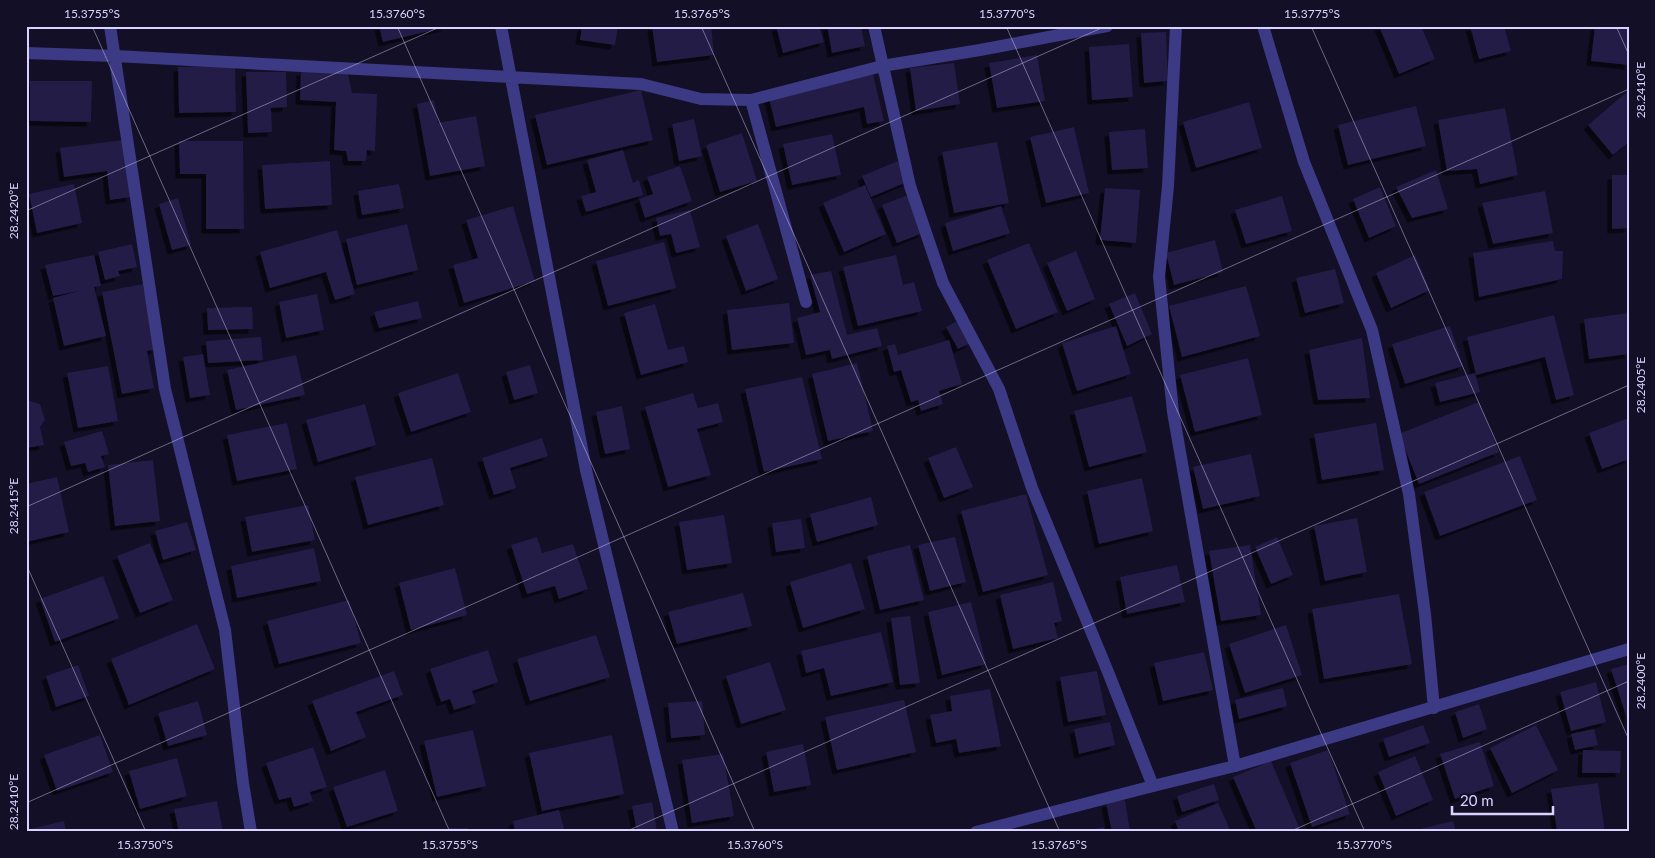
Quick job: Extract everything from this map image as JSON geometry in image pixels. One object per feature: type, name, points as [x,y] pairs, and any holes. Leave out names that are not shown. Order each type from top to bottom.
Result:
[{"type":"street","points":[[110,26],[165,388],[225,630],[251,832]]},
{"type":"street","points":[[501,26],[586,470],[673,832]]},
{"type":"street","points":[[874,26],[910,186],[943,283],[999,389],[1032,488],[1153,786]]},
{"type":"street","points":[[26,53],[641,84],[701,99],[751,100],[882,66],[1107,26]]},
{"type":"street","points":[[1176,26],[1168,186],[1159,278],[1173,412],[1236,766]]},
{"type":"street","points":[[1263,26],[1304,162],[1372,330],[1409,494],[1425,614],[1434,708]]},
{"type":"street","points":[[751,100],[806,302]]},
{"type":"street","points":[[976,832],[1236,766],[1629,649]]},
{"type":"building","points":[[379,26],[446,26],[446,27],[383,42]]},
{"type":"building","points":[[582,26],[618,26],[615,45],[580,40]]},
{"type":"building","points":[[652,26],[711,26],[714,55],[657,62]]},
{"type":"building","points":[[776,26],[819,26],[824,42],[783,53]]},
{"type":"building","points":[[827,26],[861,26],[865,46],[832,53]]},
{"type":"building","points":[[1379,26],[1421,26],[1435,59],[1399,74]]},
{"type":"building","points":[[1470,26],[1504,26],[1511,51],[1479,59]]},
{"type":"building","points":[[1595,26],[1629,26],[1629,65],[1591,61]]},
{"type":"building","points":[[1166,32],[1168,81],[1144,83],[1141,33]]},
{"type":"building","points":[[1129,44],[1133,97],[1092,100],[1089,47]]},
{"type":"building","points":[[1037,55],[1045,101],[997,108],[989,63]]},
{"type":"building","points":[[954,63],[960,104],[916,111],[910,68]]},
{"type":"building","points":[[235,66],[236,112],[179,113],[178,67]]},
{"type":"building","points":[[301,71],[348,74],[352,93],[377,94],[375,151],[367,150],[366,161],[348,161],[346,151],[334,150],[336,102],[300,100]]},
{"type":"building","points":[[246,72],[286,72],[287,107],[271,108],[272,132],[248,133]]},
{"type":"building","points":[[873,74],[884,121],[867,124],[864,107],[776,127],[769,98]]},
{"type":"building","points":[[30,81],[92,81],[91,122],[30,121]]},
{"type":"building","points":[[641,90],[653,140],[547,165],[535,115]]},
{"type":"building","points":[[1628,91],[1629,142],[1613,155],[1588,125]]},
{"type":"building","points":[[434,100],[438,123],[476,116],[485,166],[430,176],[417,104]]},
{"type":"building","points":[[1249,102],[1262,148],[1196,168],[1183,122]]},
{"type":"building","points":[[1416,106],[1426,146],[1348,165],[1338,125]]},
{"type":"building","points":[[1505,108],[1518,175],[1480,184],[1477,169],[1447,171],[1438,120]]},
{"type":"building","points":[[694,119],[702,156],[679,161],[672,124]]},
{"type":"building","points":[[1074,127],[1089,193],[1046,203],[1030,137]]},
{"type":"building","points":[[1145,129],[1148,168],[1112,170],[1109,132]]},
{"type":"building","points":[[742,133],[757,181],[720,192],[706,145]]},
{"type":"building","points":[[832,134],[841,175],[792,185],[783,144]]},
{"type":"building","points":[[124,140],[131,197],[110,200],[107,171],[64,177],[60,148]]},
{"type":"building","points":[[179,141],[243,141],[244,229],[206,229],[206,174],[180,174]]},
{"type":"building","points":[[997,142],[1009,203],[954,213],[942,152]]},
{"type":"building","points":[[623,150],[633,183],[639,180],[643,195],[586,212],[581,196],[596,192],[587,160]]},
{"type":"building","points":[[330,161],[332,205],[265,209],[262,165]]},
{"type":"building","points":[[898,161],[907,182],[871,197],[862,176]]},
{"type":"building","points":[[680,166],[692,201],[645,218],[639,199],[653,194],[647,177]]},
{"type":"building","points":[[1436,170],[1448,209],[1412,218],[1396,187]]},
{"type":"building","points":[[1612,175],[1629,175],[1629,228],[1612,229]]},
{"type":"building","points":[[74,184],[82,223],[37,233],[29,194]]},
{"type":"building","points":[[399,184],[404,208],[362,215],[358,191]]},
{"type":"building","points":[[865,185],[886,234],[844,252],[823,203]]},
{"type":"building","points":[[1380,187],[1396,226],[1369,238],[1353,199]]},
{"type":"building","points":[[1105,188],[1140,190],[1136,243],[1100,240]]},
{"type":"building","points":[[1545,191],[1553,233],[1493,244],[1482,203]]},
{"type":"building","points":[[908,195],[923,233],[897,243],[882,205]]},
{"type":"building","points":[[1282,196],[1292,231],[1246,244],[1235,210]]},
{"type":"building","points":[[178,198],[191,245],[172,250],[159,204]]},
{"type":"building","points":[[513,206],[535,281],[464,303],[453,265],[478,258],[466,220]]},
{"type":"building","points":[[1001,206],[1010,233],[953,251],[945,223]]},
{"type":"building","points":[[690,210],[700,247],[676,253],[671,234],[660,236],[656,218]]},
{"type":"building","points":[[407,224],[418,270],[357,285],[346,239]]},
{"type":"building","points":[[758,224],[778,279],[746,291],[726,236]]},
{"type":"building","points":[[337,230],[355,294],[335,300],[326,272],[270,288],[260,252]]},
{"type":"building","points":[[1215,240],[1223,272],[1174,285],[1166,253]]},
{"type":"building","points":[[1553,241],[1555,251],[1563,251],[1562,279],[1479,297],[1473,253]]},
{"type":"building","points":[[664,242],[676,288],[608,306],[596,261]]},
{"type":"building","points":[[1029,243],[1058,312],[1016,329],[987,260]]},
{"type":"building","points":[[132,244],[137,267],[118,271],[120,276],[105,280],[98,252]]},
{"type":"building","points":[[1076,251],[1095,299],[1067,311],[1047,263]]},
{"type":"building","points":[[94,255],[101,286],[94,287],[106,336],[64,346],[53,298],[79,291],[53,296],[45,265]]},
{"type":"building","points":[[896,255],[903,285],[914,282],[922,311],[858,326],[843,267]]},
{"type":"building","points":[[1415,255],[1430,290],[1391,308],[1376,273]]},
{"type":"building","points":[[1335,269],[1344,303],[1305,313],[1296,278]]},
{"type":"building","points":[[831,271],[847,335],[877,328],[882,346],[832,359],[830,350],[806,355],[797,318],[820,312],[810,275]]},
{"type":"building","points":[[143,284],[156,349],[147,351],[154,388],[122,394],[102,292]]},
{"type":"building","points":[[1246,286],[1260,336],[1182,357],[1169,306]]},
{"type":"building","points":[[1135,293],[1152,334],[1127,346],[1109,304]]},
{"type":"building","points":[[317,294],[324,330],[286,338],[279,302]]},
{"type":"building","points":[[418,301],[422,318],[379,328],[374,312]]},
{"type":"building","points":[[789,303],[794,343],[732,350],[727,310]]},
{"type":"building","points":[[655,304],[668,350],[684,346],[688,362],[641,375],[624,313]]},
{"type":"building","points":[[252,307],[253,329],[208,330],[207,308]]},
{"type":"building","points":[[1629,313],[1629,354],[1589,359],[1584,319]]},
{"type":"building","points":[[1554,315],[1574,395],[1556,400],[1545,357],[1476,375],[1467,337]]},
{"type":"building","points":[[959,320],[970,343],[958,349],[946,327]]},
{"type":"building","points":[[1116,326],[1131,374],[1077,391],[1062,343]]},
{"type":"building","points":[[1450,326],[1463,366],[1405,384],[1392,344]]},
{"type":"building","points":[[261,337],[263,360],[208,363],[206,341]]},
{"type":"building","points":[[1362,338],[1370,398],[1318,400],[1309,350]]},
{"type":"building","points":[[949,340],[962,384],[939,391],[943,404],[921,411],[918,400],[911,402],[901,370],[894,372],[887,346],[895,344],[898,355]]},
{"type":"building","points":[[203,354],[210,395],[190,398],[183,357]]},
{"type":"building","points":[[296,355],[305,395],[236,410],[227,370]]},
{"type":"building","points":[[1248,358],[1262,415],[1195,432],[1180,375]]},
{"type":"building","points":[[857,363],[873,431],[828,441],[812,374]]},
{"type":"building","points":[[530,365],[538,393],[514,400],[506,372]]},
{"type":"building","points":[[108,366],[118,421],[78,428],[67,373]]},
{"type":"building","points":[[458,373],[471,412],[411,432],[398,393]]},
{"type":"building","points":[[1475,373],[1480,392],[1440,402],[1435,383]]},
{"type":"building","points":[[802,377],[822,459],[764,472],[745,389]]},
{"type":"building","points":[[693,393],[698,408],[718,403],[723,422],[697,429],[711,475],[668,487],[645,407]]},
{"type":"building","points":[[1132,396],[1147,452],[1089,467],[1074,411]]},
{"type":"building","points":[[26,400],[40,404],[45,420],[40,427],[44,445],[26,448]]},
{"type":"building","points":[[1479,402],[1499,452],[1419,484],[1399,434]]},
{"type":"building","points":[[365,404],[376,445],[318,462],[306,420]]},
{"type":"building","points":[[622,406],[630,449],[605,454],[596,412]]},
{"type":"building","points":[[1629,418],[1629,459],[1602,469],[1589,433]]},
{"type":"building","points":[[287,423],[297,469],[237,481],[227,435]]},
{"type":"building","points":[[1376,423],[1384,470],[1322,480],[1314,434]]},
{"type":"building","points":[[102,431],[109,454],[101,456],[105,467],[88,472],[85,463],[71,466],[64,442]]},
{"type":"building","points":[[542,438],[548,456],[510,468],[516,488],[494,495],[482,458]]},
{"type":"building","points":[[956,447],[973,487],[944,498],[928,458]]},
{"type":"building","points":[[1251,454],[1260,496],[1203,509],[1193,467]]},
{"type":"building","points":[[1520,456],[1537,500],[1440,536],[1424,492]]},
{"type":"building","points":[[432,458],[444,505],[368,525],[355,477]]},
{"type":"building","points":[[153,460],[160,521],[115,526],[108,465]]},
{"type":"building","points":[[57,477],[69,532],[26,542],[26,484]]},
{"type":"building","points":[[1142,478],[1153,531],[1099,544],[1087,491]]},
{"type":"building","points":[[1026,494],[1048,575],[983,592],[961,511]]},
{"type":"building","points":[[871,497],[878,525],[817,542],[810,514]]},
{"type":"building","points":[[308,505],[315,540],[252,552],[245,517]]},
{"type":"building","points":[[724,515],[732,563],[687,570],[679,522]]},
{"type":"building","points":[[1357,518],[1367,572],[1325,581],[1314,526]]},
{"type":"building","points":[[801,519],[805,548],[776,552],[772,523]]},
{"type":"building","points":[[187,522],[196,550],[163,560],[155,531]]},
{"type":"building","points":[[537,537],[542,553],[573,544],[588,589],[559,599],[555,586],[527,594],[511,545]]},
{"type":"building","points":[[955,537],[966,582],[930,591],[918,545]]},
{"type":"building","points":[[1277,537],[1293,575],[1271,584],[1255,547]]},
{"type":"building","points":[[150,543],[173,600],[140,613],[117,556]]},
{"type":"building","points":[[910,545],[924,600],[880,610],[867,556]]},
{"type":"building","points":[[1250,545],[1261,615],[1221,621],[1209,551]]},
{"type":"building","points":[[314,548],[321,581],[237,598],[231,566]]},
{"type":"building","points":[[851,563],[865,609],[803,628],[790,582]]},
{"type":"building","points":[[1177,565],[1185,602],[1127,614],[1120,577]]},
{"type":"building","points":[[455,568],[467,615],[411,630],[399,583]]},
{"type":"building","points":[[103,576],[119,618],[55,642],[40,599]]},
{"type":"building","points":[[1053,582],[1062,621],[1054,623],[1058,638],[1013,649],[1000,595]]},
{"type":"building","points":[[743,593],[752,626],[677,644],[668,612]]},
{"type":"building","points":[[1399,594],[1412,664],[1324,679],[1312,609]]},
{"type":"building","points":[[349,600],[361,643],[279,664],[267,621]]},
{"type":"building","points":[[971,602],[986,664],[942,675],[928,612]]},
{"type":"building","points":[[910,616],[920,683],[900,685],[891,618]]},
{"type":"building","points":[[197,624],[215,669],[129,705],[111,659]]},
{"type":"building","points":[[1286,625],[1302,675],[1245,693],[1229,644]]},
{"type":"building","points":[[881,632],[893,682],[831,696],[824,668],[806,673],[801,651]]},
{"type":"building","points":[[596,635],[610,677],[530,701],[517,659]]},
{"type":"building","points":[[488,650],[498,682],[472,691],[476,703],[454,710],[450,699],[441,702],[430,669]]},
{"type":"building","points":[[1204,652],[1213,690],[1163,701],[1154,663]]},
{"type":"building","points":[[770,662],[786,710],[741,724],[726,676]]},
{"type":"building","points":[[1629,664],[1629,722],[1628,722],[1611,669]]},
{"type":"building","points":[[78,665],[89,696],[56,707],[46,676]]},
{"type":"building","points":[[394,671],[403,695],[356,712],[366,737],[331,751],[312,701]]},
{"type":"building","points":[[1097,671],[1106,715],[1068,722],[1060,677]]},
{"type":"building","points":[[1596,682],[1606,722],[1571,731],[1560,692]]},
{"type":"building","points":[[1283,688],[1287,706],[1239,719],[1235,700]]},
{"type":"building","points":[[990,689],[1001,746],[959,753],[956,739],[936,743],[930,715],[952,711],[950,696]]},
{"type":"building","points":[[904,700],[916,752],[837,770],[825,717]]},
{"type":"building","points":[[198,701],[207,735],[168,746],[158,713]]},
{"type":"building","points":[[702,701],[705,735],[671,738],[668,703]]},
{"type":"building","points":[[1479,704],[1487,729],[1463,738],[1455,712]]},
{"type":"building","points":[[1110,722],[1115,745],[1079,754],[1074,729]]},
{"type":"building","points":[[1423,725],[1430,743],[1389,757],[1383,739]]},
{"type":"building","points":[[1536,725],[1558,770],[1512,793],[1490,748]]},
{"type":"building","points":[[1594,729],[1598,745],[1575,750],[1571,734]]},
{"type":"building","points":[[473,730],[486,786],[437,797],[424,741]]},
{"type":"building","points":[[100,735],[113,772],[57,791],[44,755]]},
{"type":"building","points":[[612,735],[624,794],[542,811],[529,753]]},
{"type":"building","points":[[1480,742],[1494,786],[1455,799],[1440,754]]},
{"type":"building","points":[[803,744],[811,785],[774,792],[766,752]]},
{"type":"building","points":[[313,747],[327,787],[310,792],[313,801],[294,807],[291,797],[279,800],[266,763]]},
{"type":"building","points":[[1328,750],[1350,814],[1312,827],[1290,763]]},
{"type":"building","points":[[1583,750],[1621,751],[1620,773],[1582,773]]},
{"type":"building","points":[[723,754],[734,816],[692,823],[682,760]]},
{"type":"building","points":[[1415,756],[1433,800],[1396,816],[1378,772]]},
{"type":"building","points":[[177,758],[187,796],[140,809],[129,771]]},
{"type":"building","points":[[1271,761],[1301,832],[1257,832],[1233,777]]},
{"type":"building","points":[[385,770],[398,811],[347,827],[333,787]]},
{"type":"building","points":[[1598,783],[1605,832],[1557,832],[1551,789]]},
{"type":"building","points":[[1214,784],[1219,800],[1182,812],[1177,796]]},
{"type":"building","points":[[1125,800],[1130,832],[1112,832],[1106,803]]},
{"type":"building","points":[[217,801],[223,832],[179,832],[174,809]]},
{"type":"building","points":[[652,802],[657,832],[637,832],[632,806]]},
{"type":"building","points":[[1218,803],[1231,832],[1179,832],[1175,821]]},
{"type":"building","points":[[559,810],[565,832],[515,832],[513,821]]},
{"type":"building","points":[[64,821],[66,832],[26,832],[26,830]]},
{"type":"building","points":[[1453,821],[1456,832],[1412,832],[1412,831]]},
{"type":"building","points":[[1104,827],[1104,832],[1084,832],[1084,831]]},
{"type":"building","points":[[449,828],[468,828],[468,832],[449,832]]}]
